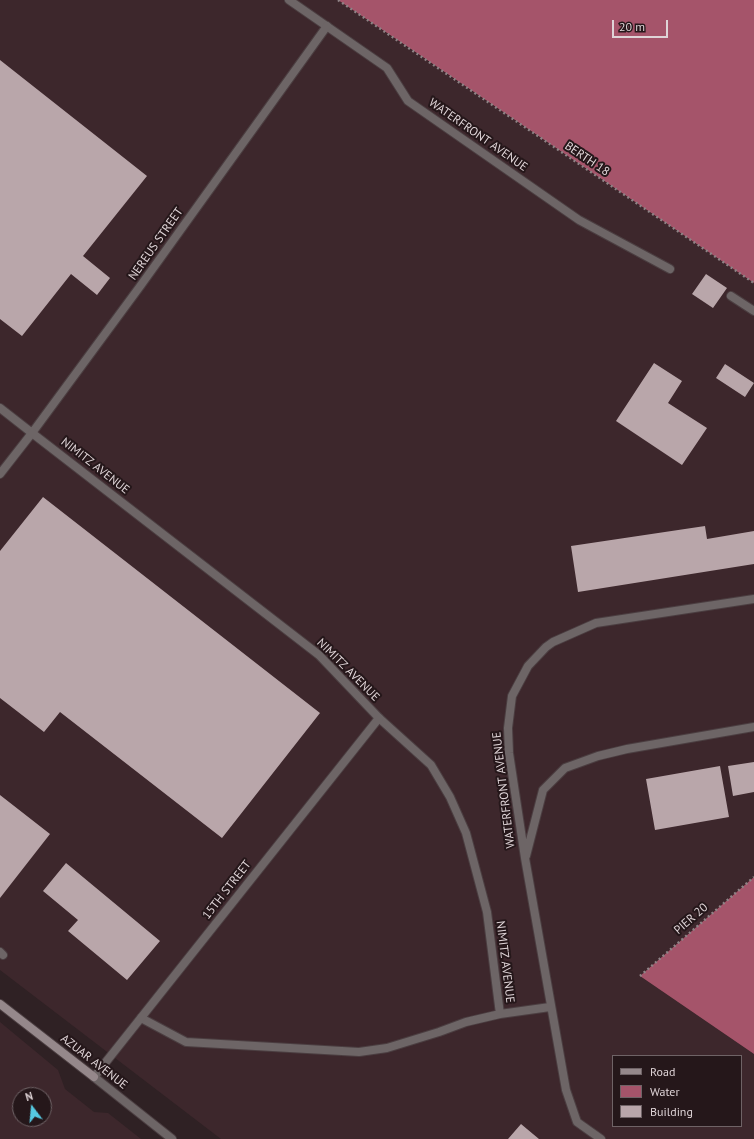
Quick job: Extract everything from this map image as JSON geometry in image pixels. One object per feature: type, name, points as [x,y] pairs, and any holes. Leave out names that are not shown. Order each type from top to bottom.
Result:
[{"type":"main road","name":"AZUAR AVENUE","points":[[0,1004],[94,1077]]},
{"type":"street","name":"WATERFRONT AVENUE","points":[[289,0],[387,68],[408,101],[579,220],[670,269]]},
{"type":"street","name":"NEREUS STREET","points":[[0,474],[146,279],[327,26]]},
{"type":"street","points":[[731,296],[754,311]]},
{"type":"street","name":"NIMITZ AVENUE","points":[[0,408],[319,655],[379,718],[431,765],[450,797],[466,833],[487,912],[500,1014]]},
{"type":"street","name":"WATERFRONT AVENUE","points":[[601,1139],[577,1122],[566,1090],[550,1007],[509,753],[508,728],[512,696],[528,666],[553,642],[596,623],[754,599]]},
{"type":"street","name":"15TH STREET","points":[[94,1077],[379,718]]},
{"type":"street","points":[[525,858],[543,790],[565,768],[598,756],[627,749],[754,727]]},
{"type":"street","points":[[141,1018],[186,1042],[359,1052],[387,1048],[466,1022],[500,1014],[550,1007]]},
{"type":"street","name":"AZUAR AVENUE","points":[[94,1077],[172,1139]]},
{"type":"path","name":"BERTH 18","points":[[338,0],[754,283]]},
{"type":"path","name":"PIER 20","points":[[640,976],[754,877]]},
{"type":"shaded area","points":[[0,0],[338,0],[754,283],[754,877],[640,976],[754,1054],[754,1139],[221,1139],[0,970]]},
{"type":"shaded area","points":[[0,1022],[58,1070],[65,1089],[94,1112],[108,1113],[141,1139],[0,1139]]},
{"type":"water","points":[[338,0],[754,0],[754,283],[411,49]]},
{"type":"water","points":[[754,877],[754,1054],[640,976]]},
{"type":"building","points":[[0,60],[147,176],[83,256],[110,278],[97,295],[71,274],[22,336],[0,319]]},
{"type":"building","points":[[706,274],[727,288],[713,308],[692,294]]},
{"type":"building","points":[[654,363],[682,381],[668,403],[707,428],[682,465],[616,421]]},
{"type":"building","points":[[725,364],[754,383],[745,397],[716,378]]},
{"type":"building","points":[[43,497],[320,713],[222,838],[60,712],[44,732],[0,698],[0,551]]},
{"type":"building","points":[[705,526],[707,539],[754,531],[754,564],[578,592],[571,546]]},
{"type":"building","points":[[754,762],[754,792],[733,796],[728,766]]},
{"type":"building","points":[[720,766],[729,817],[655,830],[646,779]]},
{"type":"building","points":[[0,795],[50,834],[0,898]]},
{"type":"building","points":[[66,863],[160,941],[127,980],[68,931],[78,920],[43,891]]},
{"type":"building","points":[[521,1124],[539,1139],[508,1139]]}]
